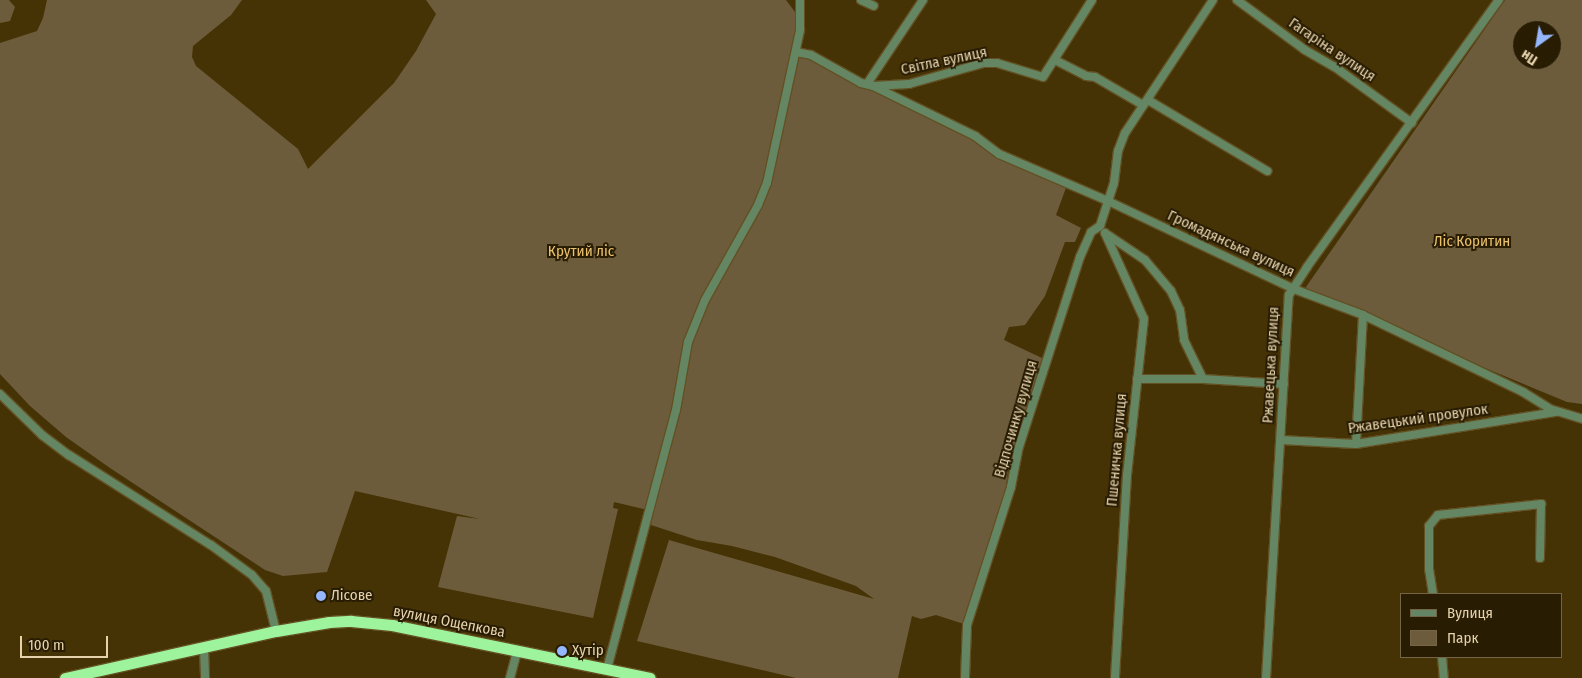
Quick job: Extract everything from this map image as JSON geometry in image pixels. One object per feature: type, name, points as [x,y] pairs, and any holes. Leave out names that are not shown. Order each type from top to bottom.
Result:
[{"type":"highway","name":"вулиця Ощепкова","points":[[65,678],[276,631],[329,622],[351,621],[392,626],[650,678]]},
{"type":"street","points":[[607,669],[676,410],[688,342],[704,300],[758,205],[766,184],[796,52],[800,30],[800,0]]},
{"type":"street","points":[[861,0],[874,6]]},
{"type":"street","points":[[796,52],[811,55],[870,85],[923,0]]},
{"type":"street","points":[[1092,0],[1055,60],[1086,76],[1095,77],[1145,103],[1267,171]]},
{"type":"street","points":[[1203,379],[1184,340],[1180,310],[1171,291],[1145,260],[1105,233],[1100,226],[1114,182],[1118,152],[1125,133],[1213,0]]},
{"type":"street","name":"Гагаріна вулиця","points":[[1237,0],[1305,50],[1335,67],[1412,123]]},
{"type":"street","name":"Ржавецька вулиця","points":[[1266,678],[1289,295],[1307,267],[1499,0]]},
{"type":"street","name":"Світла вулиця","points":[[870,85],[909,84],[982,63],[997,63],[1043,78],[1055,60]]},
{"type":"street","name":"Громадянська вулиця","points":[[870,85],[975,136],[999,154],[1108,201],[1294,289],[1363,315],[1559,412],[1582,419]]},
{"type":"street","name":"Відпочинку вулиця","points":[[964,678],[967,625],[1011,487],[1018,450],[1080,257],[1091,232],[1100,226]]},
{"type":"street","name":"Пшеничка вулиця","points":[[1105,233],[1144,319],[1127,474],[1115,678]]},
{"type":"street","points":[[1356,444],[1363,315]]},
{"type":"street","points":[[1137,379],[1203,379],[1284,384]]},
{"type":"street","points":[[0,394],[42,435],[69,455],[211,545],[252,575],[266,591],[276,631]]},
{"type":"street","name":"Ржавецький провулок","points":[[1281,440],[1356,444],[1559,412]]},
{"type":"street","points":[[1433,593],[1429,569],[1429,526],[1438,515],[1540,504],[1540,558]]},
{"type":"street","points":[[204,647],[205,678]]},
{"type":"street","points":[[510,678],[517,651]]},
{"type":"street","points":[[1442,658],[1444,678]]},
{"type":"green space","points":[[0,0],[9,0],[15,7],[10,21],[0,23]]},
{"type":"green space","name":"Крутий ліс","points":[[47,0],[242,0],[231,15],[193,46],[192,57],[196,66],[298,149],[308,169],[394,83],[416,51],[436,14],[426,0],[786,0],[798,16],[796,51],[1067,185],[1056,215],[1081,228],[1075,242],[1065,242],[1045,296],[1025,325],[1009,327],[1004,340],[1044,359],[1008,471],[1003,510],[984,571],[971,599],[967,625],[936,615],[921,619],[912,616],[898,678],[796,678],[637,641],[669,540],[874,599],[856,586],[775,557],[732,546],[697,540],[651,525],[652,511],[614,502],[613,508],[618,509],[593,618],[438,587],[457,516],[480,519],[355,491],[327,572],[283,576],[265,570],[110,468],[66,437],[30,406],[0,374],[0,43],[37,31],[43,18]]},
{"type":"green space","name":"Ліс Коритин","points":[[1505,0],[1582,0],[1582,404],[1567,402],[1309,295],[1306,287]]},
{"type":"place","name":"Лісове","points":[[321,596]]},
{"type":"place","name":"Хутір","points":[[562,651]]}]
